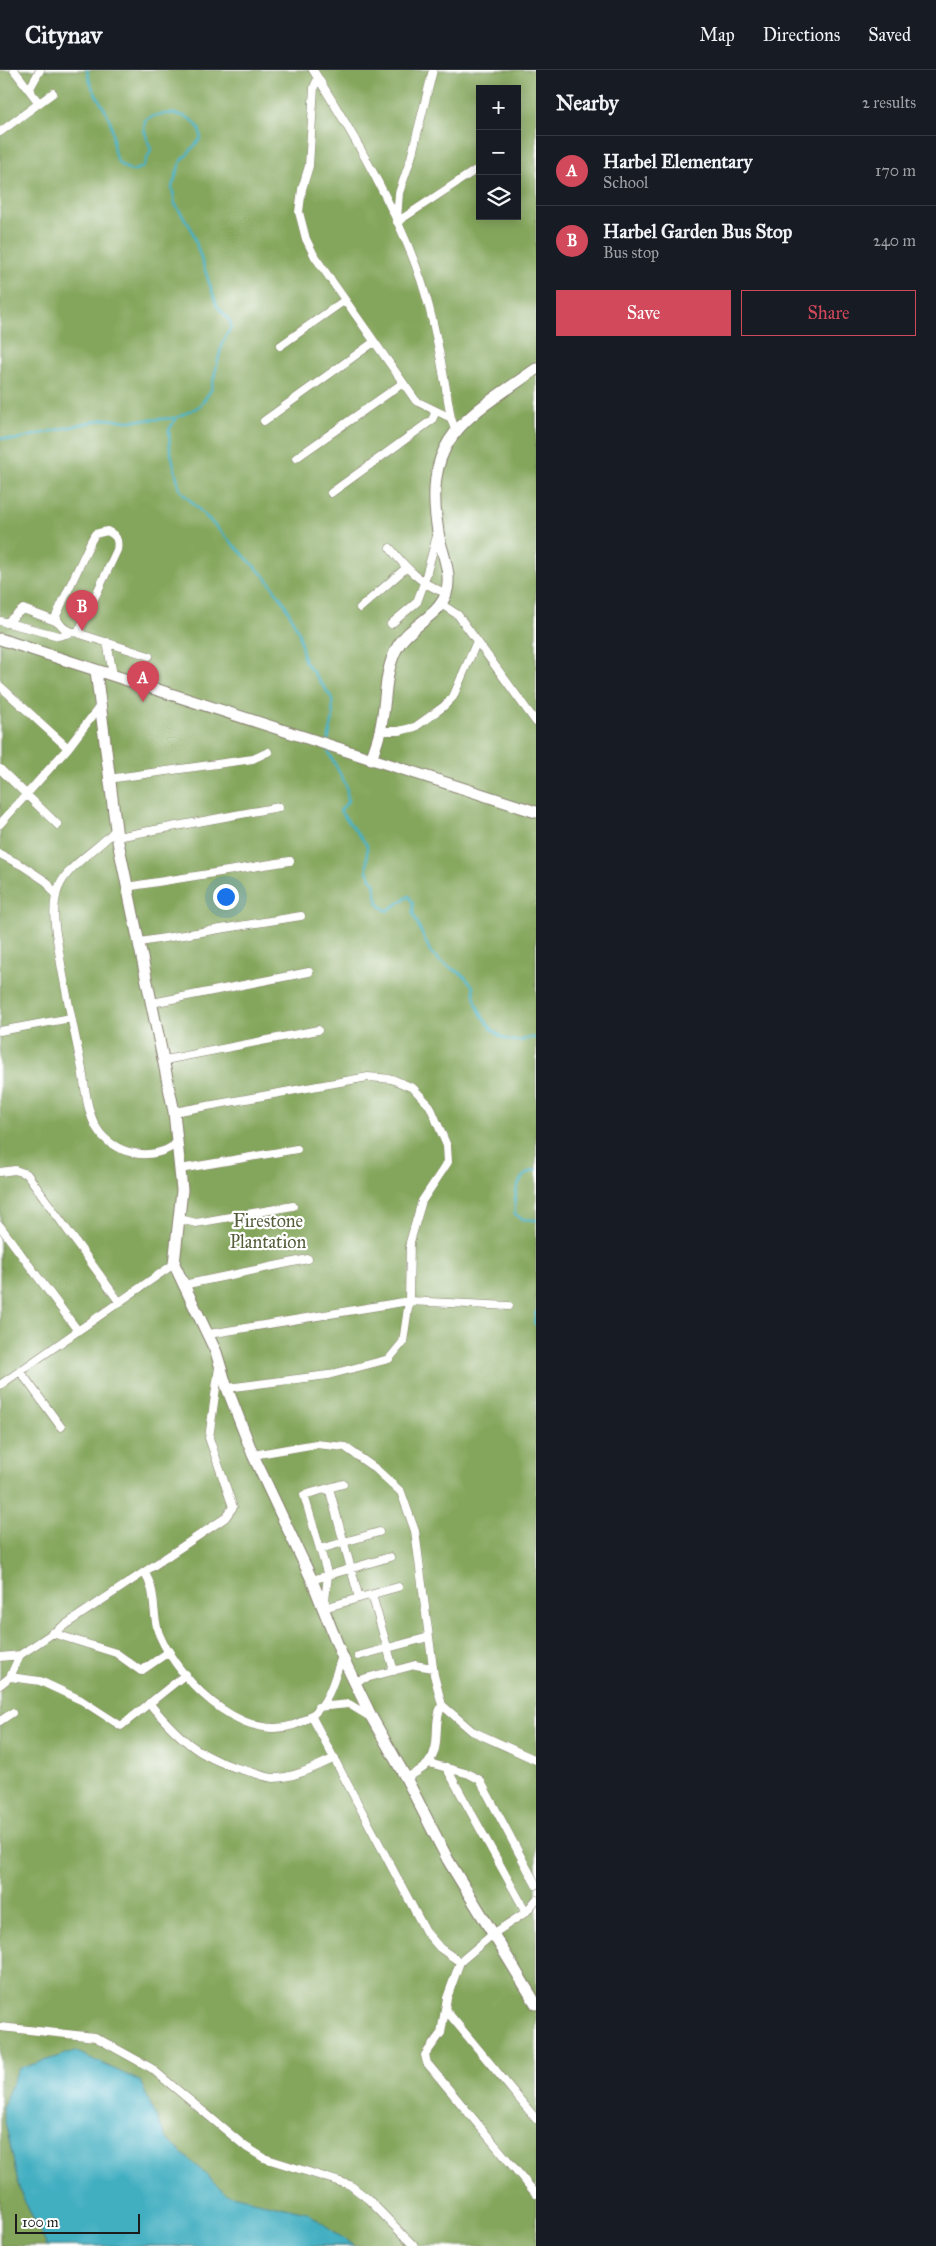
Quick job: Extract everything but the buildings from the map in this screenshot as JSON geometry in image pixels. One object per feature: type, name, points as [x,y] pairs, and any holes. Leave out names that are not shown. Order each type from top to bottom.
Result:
[{"type":"street","points":[[14,70],[39,103]]},
{"type":"street","points":[[29,90],[40,70]]},
{"type":"street","points":[[313,70],[356,143],[397,222],[421,279],[433,318],[451,418],[455,430]]},
{"type":"street","points":[[397,222],[398,193],[411,158],[433,70]]},
{"type":"street","points":[[318,78],[314,88],[309,166],[302,189],[299,212],[306,239],[315,257],[416,401],[451,418]]},
{"type":"street","points":[[0,132],[53,93]]},
{"type":"street","points":[[397,222],[474,171]]},
{"type":"street","points":[[280,346],[345,300]]},
{"type":"street","points":[[264,421],[374,342]]},
{"type":"street","points":[[370,760],[380,730],[390,662],[398,645],[408,633],[441,604],[446,593],[448,574],[438,532],[434,479],[443,450],[455,430],[473,414],[536,369]]},
{"type":"street","points":[[296,458],[403,383]]},
{"type":"street","points":[[331,494],[432,420],[436,411]]},
{"type":"street","points":[[58,622],[56,616],[95,534],[107,531],[114,534],[119,541],[117,550],[76,632]]},
{"type":"street","points":[[391,624],[417,602],[438,532]]},
{"type":"street","points":[[390,548],[406,568],[424,583],[446,593]]},
{"type":"street","points":[[360,608],[406,568]]},
{"type":"street","points":[[441,604],[458,615],[536,722]]},
{"type":"street","points":[[3,622],[23,609],[58,622],[66,630],[149,656]]},
{"type":"street","points":[[3,622],[59,636],[76,632]]},
{"type":"street","points":[[0,639],[370,760],[536,812]]},
{"type":"street","points":[[380,730],[399,731],[415,727],[443,707],[453,697],[477,641]]},
{"type":"street","points":[[106,642],[113,675]]},
{"type":"street","points":[[96,671],[116,833],[126,888],[140,942],[165,1060],[174,1112],[182,1190],[174,1264],[208,1334],[253,1455],[312,1580],[342,1656],[372,1718],[406,1778],[448,1860],[536,2004]]},
{"type":"street","points":[[0,686],[68,748]]},
{"type":"street","points":[[0,824],[68,748],[100,706]]},
{"type":"street","points":[[108,779],[252,759],[268,752]]},
{"type":"street","points":[[0,769],[58,825]]},
{"type":"street","points":[[177,1143],[167,1152],[146,1155],[123,1150],[107,1140],[96,1127],[90,1111],[71,1018],[55,926],[56,896],[60,883],[73,869],[116,833],[279,807]]},
{"type":"street","points":[[0,854],[47,882],[56,896]]},
{"type":"street","points":[[126,888],[290,861]]},
{"type":"street","points":[[140,942],[301,916]]},
{"type":"street","points":[[152,1003],[309,972]]},
{"type":"street","points":[[0,1031],[71,1018]]},
{"type":"street","points":[[165,1060],[318,1030]]},
{"type":"street","points":[[174,1112],[368,1077],[392,1079],[413,1088],[430,1106],[447,1146],[448,1162],[422,1201],[410,1242],[409,1301],[403,1342],[389,1359],[328,1375],[227,1388]]},
{"type":"street","points":[[180,1169],[297,1149]]},
{"type":"street","points":[[0,1172],[15,1170],[27,1174],[120,1303]]},
{"type":"street","points":[[180,1219],[196,1223],[292,1206]]},
{"type":"street","points":[[0,1226],[78,1331]]},
{"type":"street","points":[[183,1285],[308,1259]]},
{"type":"street","points":[[0,1385],[174,1264]]},
{"type":"street","points":[[208,1334],[409,1301],[509,1306]]},
{"type":"street","points":[[0,1657],[20,1655],[225,1518],[233,1507],[208,1438],[219,1366]]},
{"type":"street","points":[[20,1371],[61,1427]]},
{"type":"street","points":[[253,1455],[316,1444],[345,1447],[376,1469],[401,1492],[415,1531],[433,1668],[442,1705],[472,1731],[536,1760]]},
{"type":"street","points":[[324,1608],[328,1576],[304,1495],[343,1484]]},
{"type":"street","points":[[329,1488],[359,1598]]},
{"type":"street","points":[[320,1549],[379,1532]]},
{"type":"street","points":[[312,1580],[390,1557]]},
{"type":"street","points":[[144,1572],[152,1584],[159,1633],[186,1674],[200,1691],[225,1713],[254,1726],[272,1729],[290,1725],[311,1715],[329,1693],[342,1656]]},
{"type":"street","points":[[324,1608],[398,1587]]},
{"type":"street","points":[[372,1595],[394,1671]]},
{"type":"street","points":[[52,1633],[116,1653],[141,1671],[170,1651]]},
{"type":"street","points":[[358,1656],[387,1646],[429,1637]]},
{"type":"street","points":[[0,1684],[10,1677],[20,1655]]},
{"type":"street","points":[[355,1681],[415,1665],[433,1668]]},
{"type":"street","points":[[10,1677],[40,1681],[81,1700],[121,1726],[186,1674]]},
{"type":"street","points":[[149,1703],[175,1734],[208,1758],[243,1770],[273,1778],[306,1771],[335,1758]]},
{"type":"street","points":[[318,1707],[349,1704],[372,1718]]},
{"type":"street","points":[[406,1778],[429,1763],[437,1742],[437,1715],[442,1705]]},
{"type":"street","points":[[0,1721],[12,1713]]},
{"type":"street","points":[[311,1715],[426,1932],[440,1948],[460,1962]]},
{"type":"street","points":[[429,1763],[469,1774],[480,1780],[536,1885]]},
{"type":"street","points":[[446,1768],[526,1912]]},
{"type":"street","points":[[535,1904],[493,1934],[460,1962],[445,2009],[441,2033],[425,2055],[427,2063],[536,2194]]},
{"type":"street","points":[[445,2009],[536,2119]]},
{"type":"street","points":[[0,2027],[95,2037],[151,2068],[246,2147],[264,2158],[350,2185],[368,2199],[414,2246]]},
{"type":"green space","name":"Firestone Plantation","points":[[0,70],[536,70],[536,2246],[0,2246]]},
{"type":"water","points":[[75,2051],[140,2081],[166,2138],[227,2194],[307,2212],[354,2246],[47,2246],[20,2192],[2,2107],[18,2069]]},
{"type":"waterway","points":[[0,438],[13,440],[105,419],[129,421],[176,418],[200,406],[211,390],[222,344],[231,327],[230,321],[217,306],[191,228],[175,204],[172,187],[180,163],[201,138],[199,129],[194,122],[179,115],[161,114],[145,120],[144,129],[151,150],[143,167],[132,171],[120,164],[116,158],[111,124],[94,92],[87,70]]},
{"type":"waterway","points":[[176,418],[169,430],[170,449],[180,490],[267,579],[285,604],[299,633],[304,660],[332,698],[333,718],[328,741]]},
{"type":"waterway","points":[[327,749],[346,785],[348,801],[340,811],[367,845],[367,871],[374,883],[378,904],[387,911],[409,896],[413,904],[413,914],[431,953],[441,962],[463,975],[473,986],[477,1004],[486,1022],[492,1029],[508,1040],[517,1041],[536,1038]]},
{"type":"waterway","points":[[536,1170],[529,1172],[520,1181],[516,1193],[515,1207],[515,1214],[522,1219],[536,1220]]},
{"type":"waterway","points":[[536,1312],[534,1322],[536,1325]]},
{"type":"place","name":"Harbel Garden Bus Stop","points":[[82,631]]},
{"type":"place","name":"Harbel Elementary","points":[[143,702]]}]
